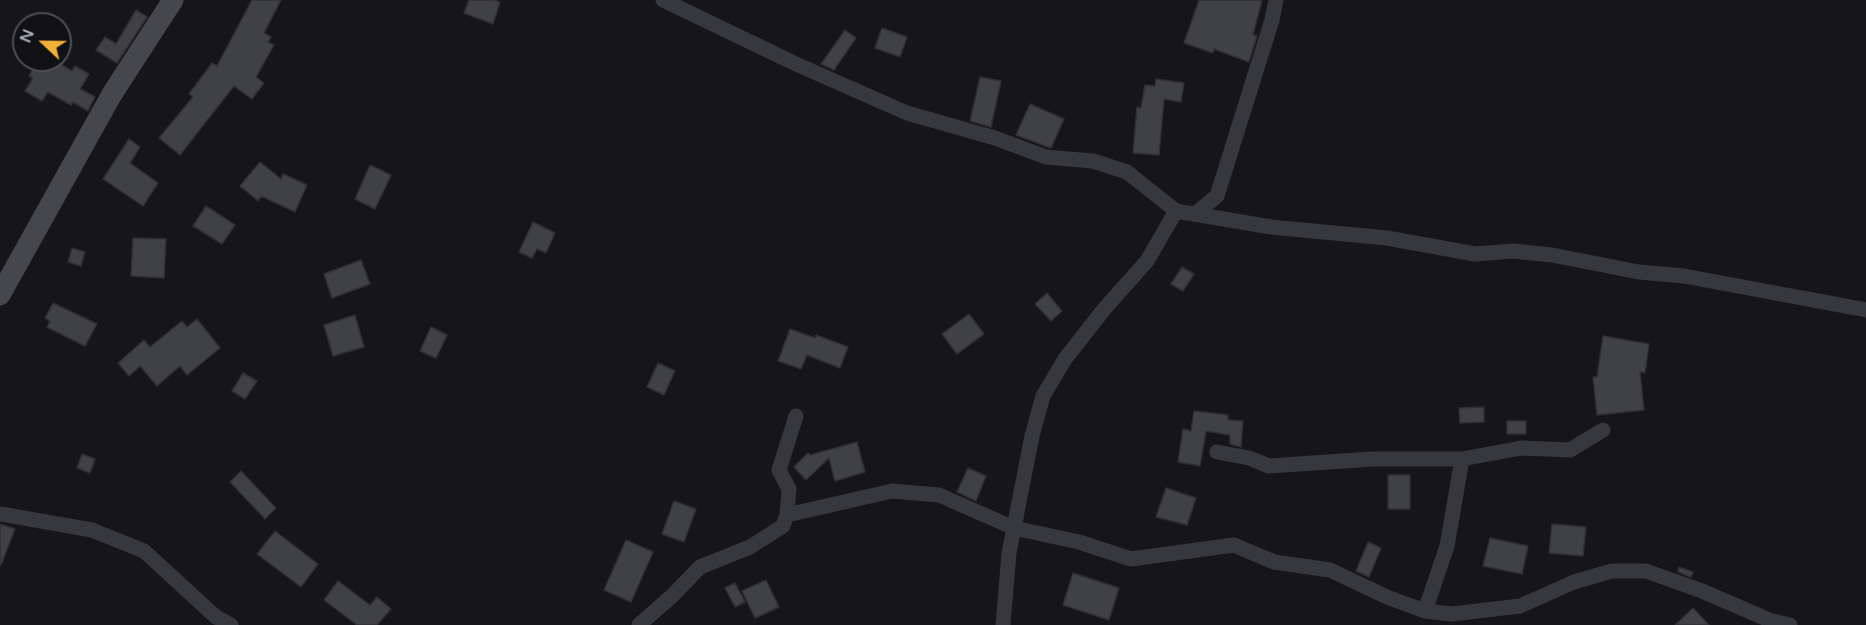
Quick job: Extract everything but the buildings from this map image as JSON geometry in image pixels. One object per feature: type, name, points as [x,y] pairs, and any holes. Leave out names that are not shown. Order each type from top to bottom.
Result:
[{"type":"main road","points":[[0,295],[112,94],[173,0]]},
{"type":"street","points":[[663,0],[796,64],[907,113],[995,138],[1046,157],[1093,161],[1127,172],[1176,211],[1230,221],[1387,238],[1476,254],[1513,251],[1552,255],[1639,272],[1684,276],[1866,309]]},
{"type":"street","points":[[1195,214],[1217,196],[1272,20],[1276,0]]},
{"type":"street","points":[[1217,196],[1230,221]]},
{"type":"street","points":[[1003,625],[1009,553],[1032,436],[1043,396],[1065,359],[1085,333],[1147,261],[1176,211]]},
{"type":"street","points":[[639,625],[700,567],[750,548],[783,526],[788,515],[789,489],[779,470],[796,416]]},
{"type":"street","points":[[1217,452],[1249,458],[1269,466],[1372,459],[1462,459],[1521,448],[1570,450],[1602,430]]},
{"type":"street","points":[[1425,611],[1447,546],[1462,459]]},
{"type":"street","points":[[788,515],[892,491],[939,495],[1014,528],[1079,542],[1131,559],[1234,544],[1274,562],[1330,570],[1387,597],[1425,611],[1452,614],[1520,606],[1574,582],[1612,571],[1646,572],[1702,591],[1769,620],[1790,625]]},
{"type":"street","points":[[0,514],[92,530],[144,551],[216,616],[231,625]]}]
